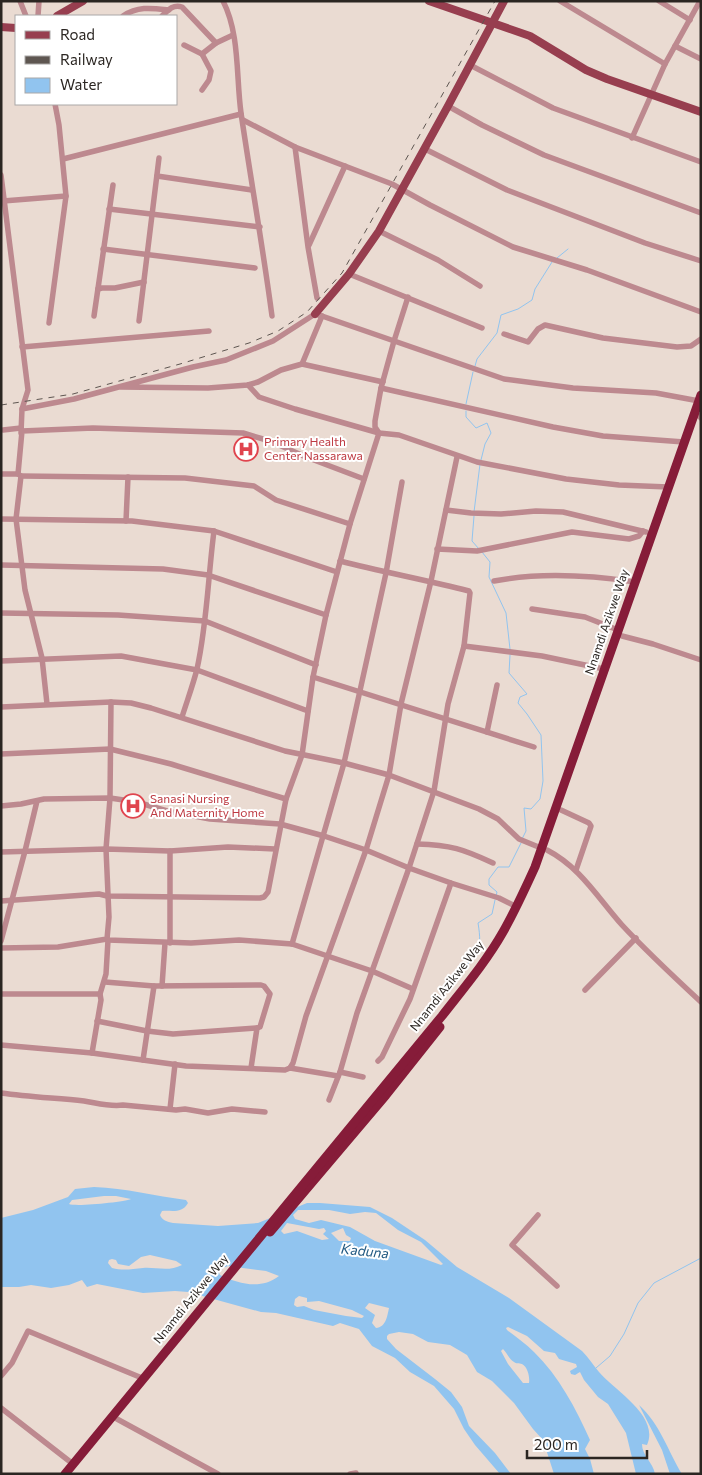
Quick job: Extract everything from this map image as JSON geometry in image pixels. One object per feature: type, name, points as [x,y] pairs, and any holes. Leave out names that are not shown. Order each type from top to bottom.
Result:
[{"type":"highway","name":"Nnamdi Azikwe Way","points":[[65,1474],[72,1469],[117,1419],[197,1316],[473,976],[502,934],[544,849],[604,669],[620,633],[647,532],[668,488],[700,398]]},
{"type":"highway","name":"Nnamdi Azikwe Way","points":[[293,1200],[386,1095],[488,966],[518,914],[561,810],[620,633],[700,415]]},
{"type":"highway","name":"Nnamdi Azikwe Way","points":[[72,1469],[142,1378],[197,1316]]},
{"type":"main road","points":[[59,15],[83,1]]},
{"type":"main road","points":[[429,1],[530,36],[593,73],[701,112]]},
{"type":"main road","points":[[318,315],[378,231],[425,149],[504,1]]},
{"type":"main road","points":[[1,27],[15,28]]},
{"type":"street","points":[[20,1],[26,15]]},
{"type":"street","points":[[38,15],[39,1]]},
{"type":"street","points":[[223,1],[230,14],[252,190],[260,227],[272,316]]},
{"type":"street","points":[[560,1],[665,64]]},
{"type":"street","points":[[659,1],[690,20]]},
{"type":"street","points":[[632,138],[665,64],[699,4]]},
{"type":"street","points":[[163,15],[168,10],[177,6],[182,7],[216,43]]},
{"type":"street","points":[[125,15],[131,11],[147,8],[168,10]]},
{"type":"street","points":[[202,54],[216,43],[233,35]]},
{"type":"street","points":[[184,45],[202,54],[211,71],[209,80],[202,90]]},
{"type":"street","points":[[675,46],[701,59]]},
{"type":"street","points":[[470,65],[553,108],[701,162]]},
{"type":"street","points":[[49,323],[66,196],[55,105]]},
{"type":"street","points":[[448,106],[544,155],[701,212]]},
{"type":"street","points":[[63,159],[242,117],[295,147],[402,189],[513,247],[558,260],[701,312]]},
{"type":"street","points":[[295,147],[308,247],[317,298]]},
{"type":"street","points":[[425,149],[506,190],[645,243],[701,262]]},
{"type":"street","points":[[139,321],[159,158]]},
{"type":"street","points":[[308,247],[345,166]]},
{"type":"street","points":[[1,175],[28,390],[22,409],[20,475],[16,519],[21,565],[42,658],[47,704]]},
{"type":"street","points":[[157,176],[252,190]]},
{"type":"street","points":[[94,316],[113,185]]},
{"type":"street","points":[[3,201],[66,196]]},
{"type":"street","points":[[109,209],[260,227]]},
{"type":"street","points":[[378,231],[438,260],[480,286]]},
{"type":"street","points":[[103,248],[254,268]]},
{"type":"street","points":[[349,274],[482,328]]},
{"type":"street","points":[[98,289],[115,288],[144,282]]},
{"type":"street","points":[[379,433],[375,427],[375,421],[382,385],[408,298]]},
{"type":"street","points":[[22,409],[226,360],[273,340],[318,315],[514,381],[572,388],[656,393],[700,398]]},
{"type":"street","points":[[302,364],[318,315]]},
{"type":"street","points":[[504,334],[528,342],[538,329],[545,325],[603,338],[677,347],[691,346],[701,339]]},
{"type":"street","points":[[22,347],[209,331]]},
{"type":"street","points":[[120,387],[208,388],[248,385],[281,370],[302,364],[465,408],[497,413],[553,428],[603,436],[684,442]]},
{"type":"street","points":[[248,385],[259,396],[295,409],[379,433],[399,435],[457,457],[480,463],[566,478],[619,485],[668,488]]},
{"type":"street","points":[[3,430],[93,428],[243,433],[270,441],[364,479]]},
{"type":"street","points":[[1,901],[99,894],[107,896],[264,897],[268,892],[286,799],[302,754],[313,677],[326,614],[350,524],[379,433]]},
{"type":"street","points":[[290,1068],[294,1063],[306,1016],[366,850],[389,775],[401,704],[457,457]]},
{"type":"street","points":[[1,474],[186,478],[254,486],[276,500],[350,524]]},
{"type":"street","points":[[126,521],[128,478]]},
{"type":"street","points":[[292,944],[344,763],[386,573],[402,482]]},
{"type":"street","points":[[446,510],[474,513],[563,512],[647,532]]},
{"type":"street","points":[[1,519],[126,521],[214,531],[337,572]]},
{"type":"street","points":[[182,717],[197,670],[205,621],[208,575],[214,531]]},
{"type":"street","points":[[437,549],[480,550],[564,533],[629,539],[647,532]]},
{"type":"street","points":[[329,1100],[434,791],[448,704],[464,646],[470,593],[469,591],[430,581],[386,573],[340,561]]},
{"type":"street","points":[[1,565],[163,569],[208,575],[326,614]]},
{"type":"street","points":[[494,581],[536,575],[564,575],[600,576],[635,582]]},
{"type":"street","points":[[532,609],[585,618],[620,633],[701,660]]},
{"type":"street","points":[[1,613],[118,615],[205,621],[316,665]]},
{"type":"street","points":[[464,646],[512,652],[604,669]]},
{"type":"street","points":[[1,661],[121,656],[197,670],[308,711]]},
{"type":"street","points":[[313,677],[534,747]]},
{"type":"street","points":[[487,732],[497,685]]},
{"type":"street","points":[[92,1053],[101,1000],[100,994],[105,982],[108,955],[109,917],[106,849],[110,798],[111,702]]},
{"type":"street","points":[[1,707],[111,702],[131,703],[182,717],[221,732],[285,751],[344,763],[389,775],[479,808],[498,819],[522,840],[557,855],[576,870],[622,925],[701,1002]]},
{"type":"street","points":[[1,754],[110,750],[170,764],[286,799]]},
{"type":"street","points":[[1,806],[36,801],[110,798],[137,802],[168,811],[210,819],[280,824],[366,850],[451,884],[496,897],[517,907]]},
{"type":"street","points":[[1,941],[36,801]]},
{"type":"street","points":[[561,810],[589,823],[591,826],[576,870]]},
{"type":"street","points":[[417,844],[449,846],[493,862]]},
{"type":"street","points":[[1,852],[106,849],[170,851],[228,847],[275,849]]},
{"type":"street","points":[[162,986],[170,896],[170,851]]},
{"type":"street","points":[[378,1061],[382,1058],[413,990],[451,884]]},
{"type":"street","points":[[585,990],[636,938]]},
{"type":"street","points":[[1,948],[58,947],[107,940],[167,943],[239,940],[292,944],[372,971],[413,990]]},
{"type":"street","points":[[105,982],[154,986],[264,986],[270,994],[260,1027],[257,1028],[251,1068]]},
{"type":"street","points":[[143,1060],[154,986]]},
{"type":"street","points":[[1,994],[100,994]]},
{"type":"street","points":[[97,1021],[173,1034],[257,1028]]},
{"type":"street","points":[[1,1045],[92,1053],[195,1067],[285,1070],[290,1068],[363,1077]]},
{"type":"street","points":[[170,1109],[175,1064]]},
{"type":"street","points":[[1,1093],[32,1098],[185,1109],[208,1113],[232,1108],[265,1112]]},
{"type":"street","points":[[538,1215],[512,1245],[557,1286]]},
{"type":"street","points":[[1,1376],[12,1362],[28,1331],[142,1378]]},
{"type":"street","points":[[1,1408],[72,1469]]},
{"type":"street","points":[[117,1419],[218,1474]]},
{"type":"water","name":"Kaduna","points":[[94,1187],[129,1190],[186,1200],[188,1203],[183,1209],[162,1211],[161,1217],[173,1223],[218,1226],[258,1223],[307,1203],[370,1207],[392,1218],[425,1240],[457,1267],[509,1298],[582,1351],[599,1372],[634,1404],[647,1424],[649,1434],[647,1445],[642,1444],[642,1448],[655,1474],[636,1474],[626,1433],[608,1404],[598,1397],[580,1372],[575,1375],[571,1374],[570,1371],[577,1367],[576,1364],[559,1359],[555,1353],[544,1351],[527,1336],[508,1327],[506,1328],[507,1330],[528,1346],[543,1361],[566,1393],[590,1440],[585,1449],[594,1474],[554,1474],[543,1440],[514,1403],[492,1381],[477,1372],[467,1355],[450,1345],[428,1342],[413,1334],[399,1332],[387,1336],[387,1339],[396,1349],[451,1392],[462,1407],[469,1426],[495,1453],[511,1474],[500,1474],[475,1445],[454,1409],[434,1386],[410,1372],[395,1358],[372,1346],[359,1329],[340,1323],[333,1326],[276,1313],[261,1312],[188,1292],[143,1293],[97,1284],[87,1287],[82,1280],[69,1285],[51,1288],[31,1285],[1,1287],[1,1218],[33,1210],[68,1197],[75,1189]],"holes":[[[104,1196],[131,1199],[100,1204],[69,1204],[72,1200]],[[298,1210],[329,1210],[350,1214],[376,1213],[398,1230],[421,1242],[443,1264],[441,1265],[375,1241],[350,1227],[321,1220],[309,1223],[295,1219],[293,1215]],[[287,1223],[319,1229],[324,1228],[326,1231],[323,1234],[329,1239],[322,1240],[297,1231],[284,1234],[281,1231]],[[343,1228],[346,1235],[351,1238],[350,1241],[339,1241],[331,1233]],[[150,1255],[176,1261],[182,1265],[167,1269],[124,1270],[112,1268],[108,1263],[112,1259],[116,1260],[118,1264],[129,1266],[141,1257]],[[228,1266],[266,1271],[279,1276],[265,1283],[250,1284],[235,1281],[219,1273]],[[299,1296],[307,1298],[307,1302],[319,1301],[352,1310],[364,1316],[362,1318],[346,1316],[294,1305],[295,1299]],[[369,1303],[389,1308],[386,1321],[382,1326],[376,1328],[372,1323],[375,1315],[365,1308]],[[503,1349],[512,1361],[522,1364],[526,1368],[529,1383],[523,1383],[508,1364],[501,1351]]]},
{"type":"water","points":[[639,1405],[658,1429],[682,1474],[670,1474],[662,1450]]},
{"type":"waterway","points":[[557,258],[568,249]]},
{"type":"waterway","points":[[475,366],[477,359],[497,333],[501,315],[518,309],[532,300],[535,289],[552,262]]},
{"type":"waterway","points":[[466,404],[473,372]]},
{"type":"waterway","points":[[466,411],[466,417],[476,428],[487,423],[491,433],[485,444],[481,460]]},
{"type":"waterway","points":[[474,512],[480,464]]},
{"type":"waterway","points":[[474,516],[472,541],[479,549]]},
{"type":"waterway","points":[[482,552],[490,562],[489,577],[506,613],[510,649]]},
{"type":"waterway","points":[[510,655],[509,673],[527,694],[520,697],[518,703],[541,735],[543,781],[540,799],[531,809],[524,808],[526,831],[522,839]]},
{"type":"waterway","points":[[496,896],[497,892],[489,885],[489,879],[498,867],[509,867],[521,843]]},
{"type":"waterway","points":[[457,974],[477,952],[480,941],[478,923],[492,914],[495,900]]},
{"type":"waterway","points":[[596,1368],[610,1356],[624,1334],[638,1303],[654,1283],[701,1258]]},
{"type":"railway","points":[[1,405],[73,394],[180,364],[249,343],[278,331],[307,312],[342,273],[495,1]]},
{"type":"place","name":"Primary Health Center Nassarawa","points":[[246,449]]},
{"type":"place","name":"Sanasi Nursing And Maternity Home","points":[[133,806]]}]
